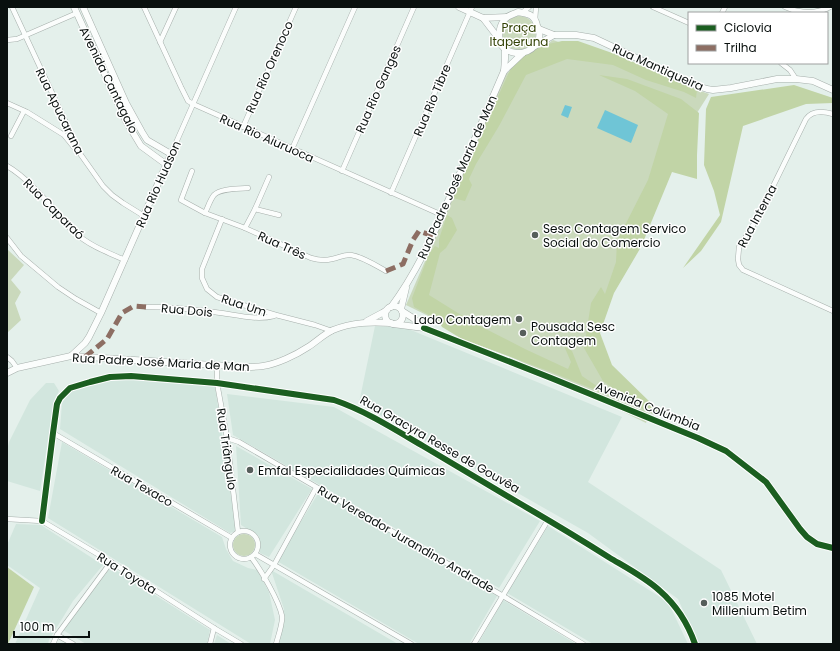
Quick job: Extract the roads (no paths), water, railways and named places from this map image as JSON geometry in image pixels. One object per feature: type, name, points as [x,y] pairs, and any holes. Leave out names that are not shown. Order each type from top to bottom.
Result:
[{"type":"street","name":"Rua Apucarana","points":[[12,7],[81,155],[103,186],[112,195],[144,216]]},
{"type":"street","name":"Avenida Cantagalo","points":[[83,7],[135,120],[147,140],[171,154]]},
{"type":"street","name":"Rua Rio Aiuruoca","points":[[144,7],[188,101],[292,149],[442,215]]},
{"type":"street","points":[[160,42],[176,7]]},
{"type":"street","name":"Rua Rio Hudson","points":[[71,356],[89,337],[101,313],[236,7]]},
{"type":"street","name":"Rua Rio Orenoco","points":[[243,127],[296,7]]},
{"type":"street","points":[[292,149],[355,7]]},
{"type":"street","name":"Rua Rio Ganges","points":[[342,171],[414,7]]},
{"type":"street","points":[[459,7],[471,10],[483,18],[500,39]]},
{"type":"street","points":[[522,13],[529,7]]},
{"type":"street","points":[[507,17],[500,29],[500,39],[502,45],[505,49],[512,52],[522,53],[532,49],[539,40],[539,29],[536,21],[536,7]]},
{"type":"street","points":[[653,7],[688,23]]},
{"type":"street","points":[[785,7],[797,11],[810,12],[830,7]]},
{"type":"street","points":[[7,40],[25,36],[75,10]]},
{"type":"street","name":"Avenida Cantagalo","points":[[75,10],[126,121],[141,146],[167,165]]},
{"type":"street","name":"Rua Rio Tibre","points":[[391,193],[471,10]]},
{"type":"street","points":[[483,18],[507,17],[518,12],[529,14],[536,21]]},
{"type":"street","points":[[539,29],[554,36]]},
{"type":"street","name":"Rua Mantiqueira","points":[[535,46],[554,36],[576,34],[594,38],[692,84],[707,89],[713,90],[731,88],[777,79],[796,79],[813,81],[833,90]]},
{"type":"street","name":"Rua Padre José Maria de Man","points":[[366,322],[382,314],[389,308],[408,283],[433,236],[504,71],[505,49]]},
{"type":"street","name":"Rua Padre José Maria de Man","points":[[504,71],[522,53]]},
{"type":"street","points":[[783,64],[790,70],[796,79]]},
{"type":"street","points":[[7,103],[24,111],[64,135],[81,155]]},
{"type":"street","points":[[11,136],[24,111]]},
{"type":"street","name":"Rua Interna","points":[[832,113],[815,111],[806,118],[757,219],[739,247],[738,259],[739,265],[743,270],[833,311]]},
{"type":"street","name":"Rua Caparaó","points":[[7,166],[24,178],[72,231],[90,244],[125,260]]},
{"type":"street","name":"Rua Três","points":[[192,171],[181,200],[206,213],[245,228],[311,258],[322,260],[350,255],[358,257],[386,270]]},
{"type":"street","points":[[245,228],[269,178]]},
{"type":"street","points":[[206,213],[211,199],[221,190],[248,188]]},
{"type":"street","points":[[255,209],[279,215]]},
{"type":"street","name":"Rua Um","points":[[222,219],[202,269],[202,278],[207,289],[217,296],[332,331]]},
{"type":"street","points":[[7,238],[21,256],[58,288],[76,300],[101,313]]},
{"type":"street","name":"Rua Padre José Maria de Man","points":[[401,310],[408,283]]},
{"type":"street","points":[[392,323],[388,322],[385,315],[389,308],[395,306],[414,318],[424,328]]},
{"type":"street","name":"Rua Dois","points":[[146,307],[162,307],[261,318],[276,315]]},
{"type":"street","points":[[332,331],[353,324],[366,322],[398,322],[402,314],[401,310]]},
{"type":"street","name":"Avenida Colúmbia","points":[[392,323],[424,328],[698,438],[726,451],[766,482],[807,537],[817,544],[833,548]]},
{"type":"street","name":"Rua Padre José Maria de Man","points":[[7,373],[17,368],[71,356],[217,366],[244,367],[271,365],[300,352],[332,331]]},
{"type":"street","points":[[7,356],[17,368]]},
{"type":"street","name":"Rua Triângulo","points":[[217,366],[217,383],[227,438],[238,532]]},
{"type":"street","name":"Rua Gracyra Resse de Gouvêa","points":[[42,521],[57,404],[60,398],[70,388],[76,385],[110,377],[131,376],[217,383],[334,400],[370,415],[548,520],[644,579],[660,590],[671,602],[692,634],[695,644]]},
{"type":"street","name":"Rua Texaco","points":[[53,433],[232,538]]},
{"type":"street","name":"Rua Vereador Jurandino Andrade","points":[[227,438],[239,442],[583,644]]},
{"type":"street","points":[[264,579],[274,565],[316,488]]},
{"type":"street","name":"Rua Toyota","points":[[7,519],[42,521],[111,562],[241,644]]},
{"type":"street","points":[[474,644],[548,520]]},
{"type":"street","points":[[246,531],[254,534],[257,538],[258,546],[253,556],[247,559],[238,558],[234,555],[230,547],[232,538],[238,532],[246,531]]},
{"type":"street","points":[[253,556],[274,565],[411,644]]},
{"type":"street","points":[[253,556],[277,601],[282,618],[276,644]]},
{"type":"street","points":[[53,644],[57,635],[111,562]]},
{"type":"street","points":[[210,644],[214,628]]},
{"type":"street","points":[[57,635],[72,644]]},
{"type":"water","points":[[565,105],[572,107],[568,118],[561,115]]},
{"type":"water","points":[[605,110],[638,125],[631,143],[597,128]]},
{"type":"place","name":"Sesc Contagem Servico Social do Comercio","points":[[535,235]]},
{"type":"place","name":"Lado Contagem","points":[[519,319]]},
{"type":"place","name":"Pousada Sesc Contagem","points":[[523,333]]},
{"type":"place","name":"Emfal Especialidades Químicas","points":[[250,470]]},
{"type":"place","name":"1085 Motel Millenium Betim","points":[[704,603]]},
{"type":"park label","name":"Praça Itaperuna","points":[[519,34]]}]
